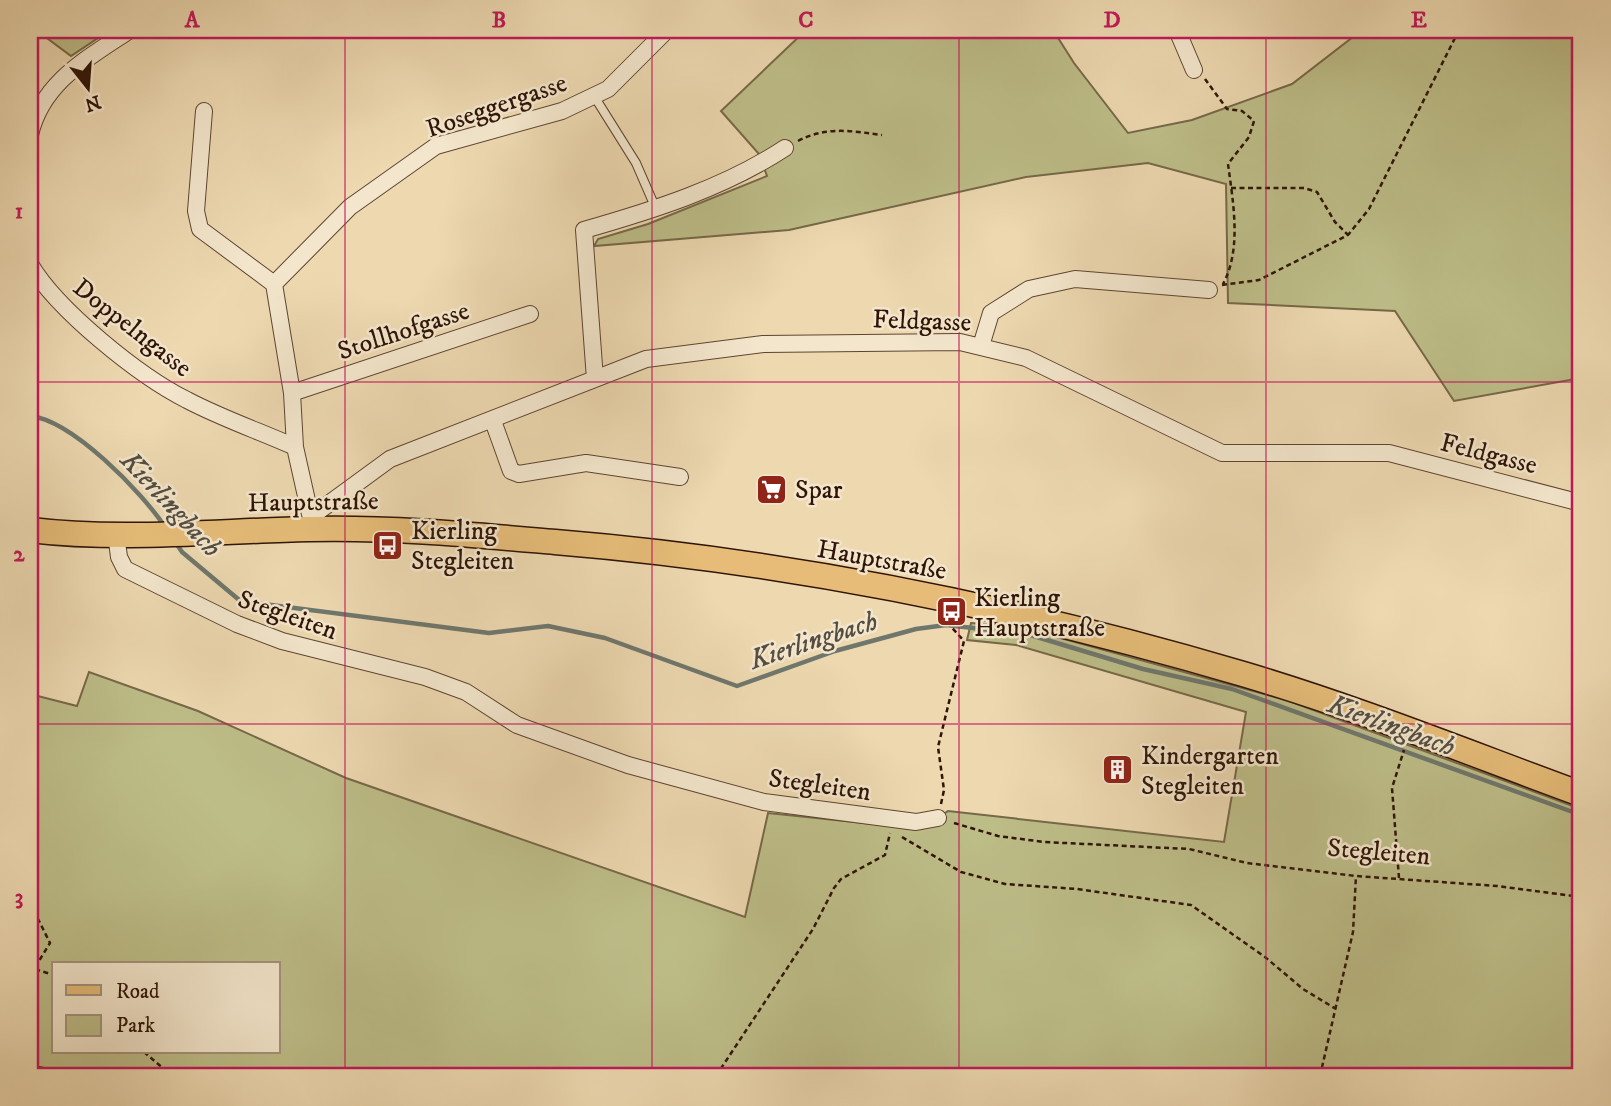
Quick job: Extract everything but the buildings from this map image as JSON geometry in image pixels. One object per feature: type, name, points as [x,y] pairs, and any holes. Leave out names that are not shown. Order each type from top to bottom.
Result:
[{"type":"main road","name":"Hauptstraße","points":[[30,530],[153,534],[312,522],[644,551],[845,581],[1038,618],[1313,696],[1581,794]]},
{"type":"street","points":[[30,135],[43,101],[54,85],[130,30]]},
{"type":"street","name":"Roseggergasse","points":[[274,284],[350,207],[436,146],[562,111],[608,89],[667,30]]},
{"type":"street","points":[[1177,30],[1194,70]]},
{"type":"street","points":[[204,111],[195,211],[200,229],[274,284],[292,393],[295,447],[312,522]]},
{"type":"street","points":[[595,379],[584,229],[656,209],[764,162],[785,148]]},
{"type":"street","name":"Doppelngasse","points":[[30,264],[69,312],[153,379],[185,399],[295,447]]},
{"type":"street","points":[[981,346],[991,313],[1029,289],[1075,279],[1216,287]]},
{"type":"street","name":"Stollhofgasse","points":[[292,393],[530,314]]},
{"type":"street","name":"Feldgasse","points":[[312,522],[390,459],[646,359],[762,344],[960,342],[981,346],[1026,358],[1222,453],[1389,453],[1581,503]]},
{"type":"street","points":[[493,421],[511,471],[519,474],[586,463],[680,477]]},
{"type":"street","name":"Stegleiten","points":[[116,534],[125,569],[237,624],[282,642],[425,677],[466,692],[517,725],[628,765],[764,802],[916,822],[938,818]]},
{"type":"lane","points":[[594,96],[636,163],[656,209]]},
{"type":"path","points":[[1216,287],[1259,280],[1348,235],[1369,209],[1459,30]]},
{"type":"path","points":[[1194,70],[1212,84],[1227,109],[1242,111],[1254,121],[1249,136],[1228,164],[1234,235],[1232,268],[1216,287]]},
{"type":"path","points":[[785,148],[822,131],[846,130],[882,135]]},
{"type":"path","points":[[1231,188],[1304,188],[1317,192],[1335,222],[1348,235]]},
{"type":"path","points":[[938,818],[944,790],[939,747],[964,641],[942,617]]},
{"type":"path","points":[[1398,878],[1392,788],[1402,755]]},
{"type":"path","name":"Stegleiten","points":[[938,818],[998,836],[1118,848],[1189,849],[1247,863],[1581,897]]},
{"type":"path","points":[[891,828],[961,872],[1005,884],[1077,889],[1191,905],[1265,957],[1303,989],[1336,1009]]},
{"type":"path","points":[[716,1076],[813,929],[834,888],[841,879],[885,855],[890,844]]},
{"type":"path","points":[[1320,1076],[1353,932],[1356,876]]},
{"type":"path","points":[[30,903],[50,943],[34,969],[52,974]]},
{"type":"path","points":[[146,1054],[172,1076]]},
{"type":"path","points":[[30,1066],[94,1076]]},
{"type":"green space","points":[[36,30],[110,30],[71,56]]},
{"type":"green space","points":[[806,30],[1053,30],[1074,63],[1128,133],[1192,120],[1292,84],[1362,30],[1581,30],[1581,378],[1454,401],[1395,311],[1228,303],[1226,184],[1148,163],[1026,177],[789,230],[594,246],[598,239],[648,224],[767,176],[759,154],[721,111]]},
{"type":"green space","points":[[971,623],[1017,626],[1289,701],[1581,809],[1581,1076],[30,1076],[30,694],[77,706],[89,672],[198,711],[346,778],[745,917],[768,813],[921,829],[948,811],[1224,842],[1246,712],[1016,645],[967,640]]},
{"type":"waterway","name":"Kierlingbach","points":[[30,416],[47,420],[66,430],[105,460],[140,495],[165,527]]},
{"type":"waterway","name":"Kierlingbach","points":[[176,543],[182,552],[238,599],[249,602],[489,633],[548,626],[605,638],[737,686],[835,651],[916,629],[946,625],[1027,634],[1143,669],[1232,689],[1581,815]]},
{"type":"place","name":"Spar","points":[[772,489]]},
{"type":"place","name":"Kierling Stegleiten","points":[[388,545]]},
{"type":"place","name":"Kierling Hauptstraße","points":[[951,612]]},
{"type":"place","name":"Kindergarten Stegleiten","points":[[1118,770]]}]
